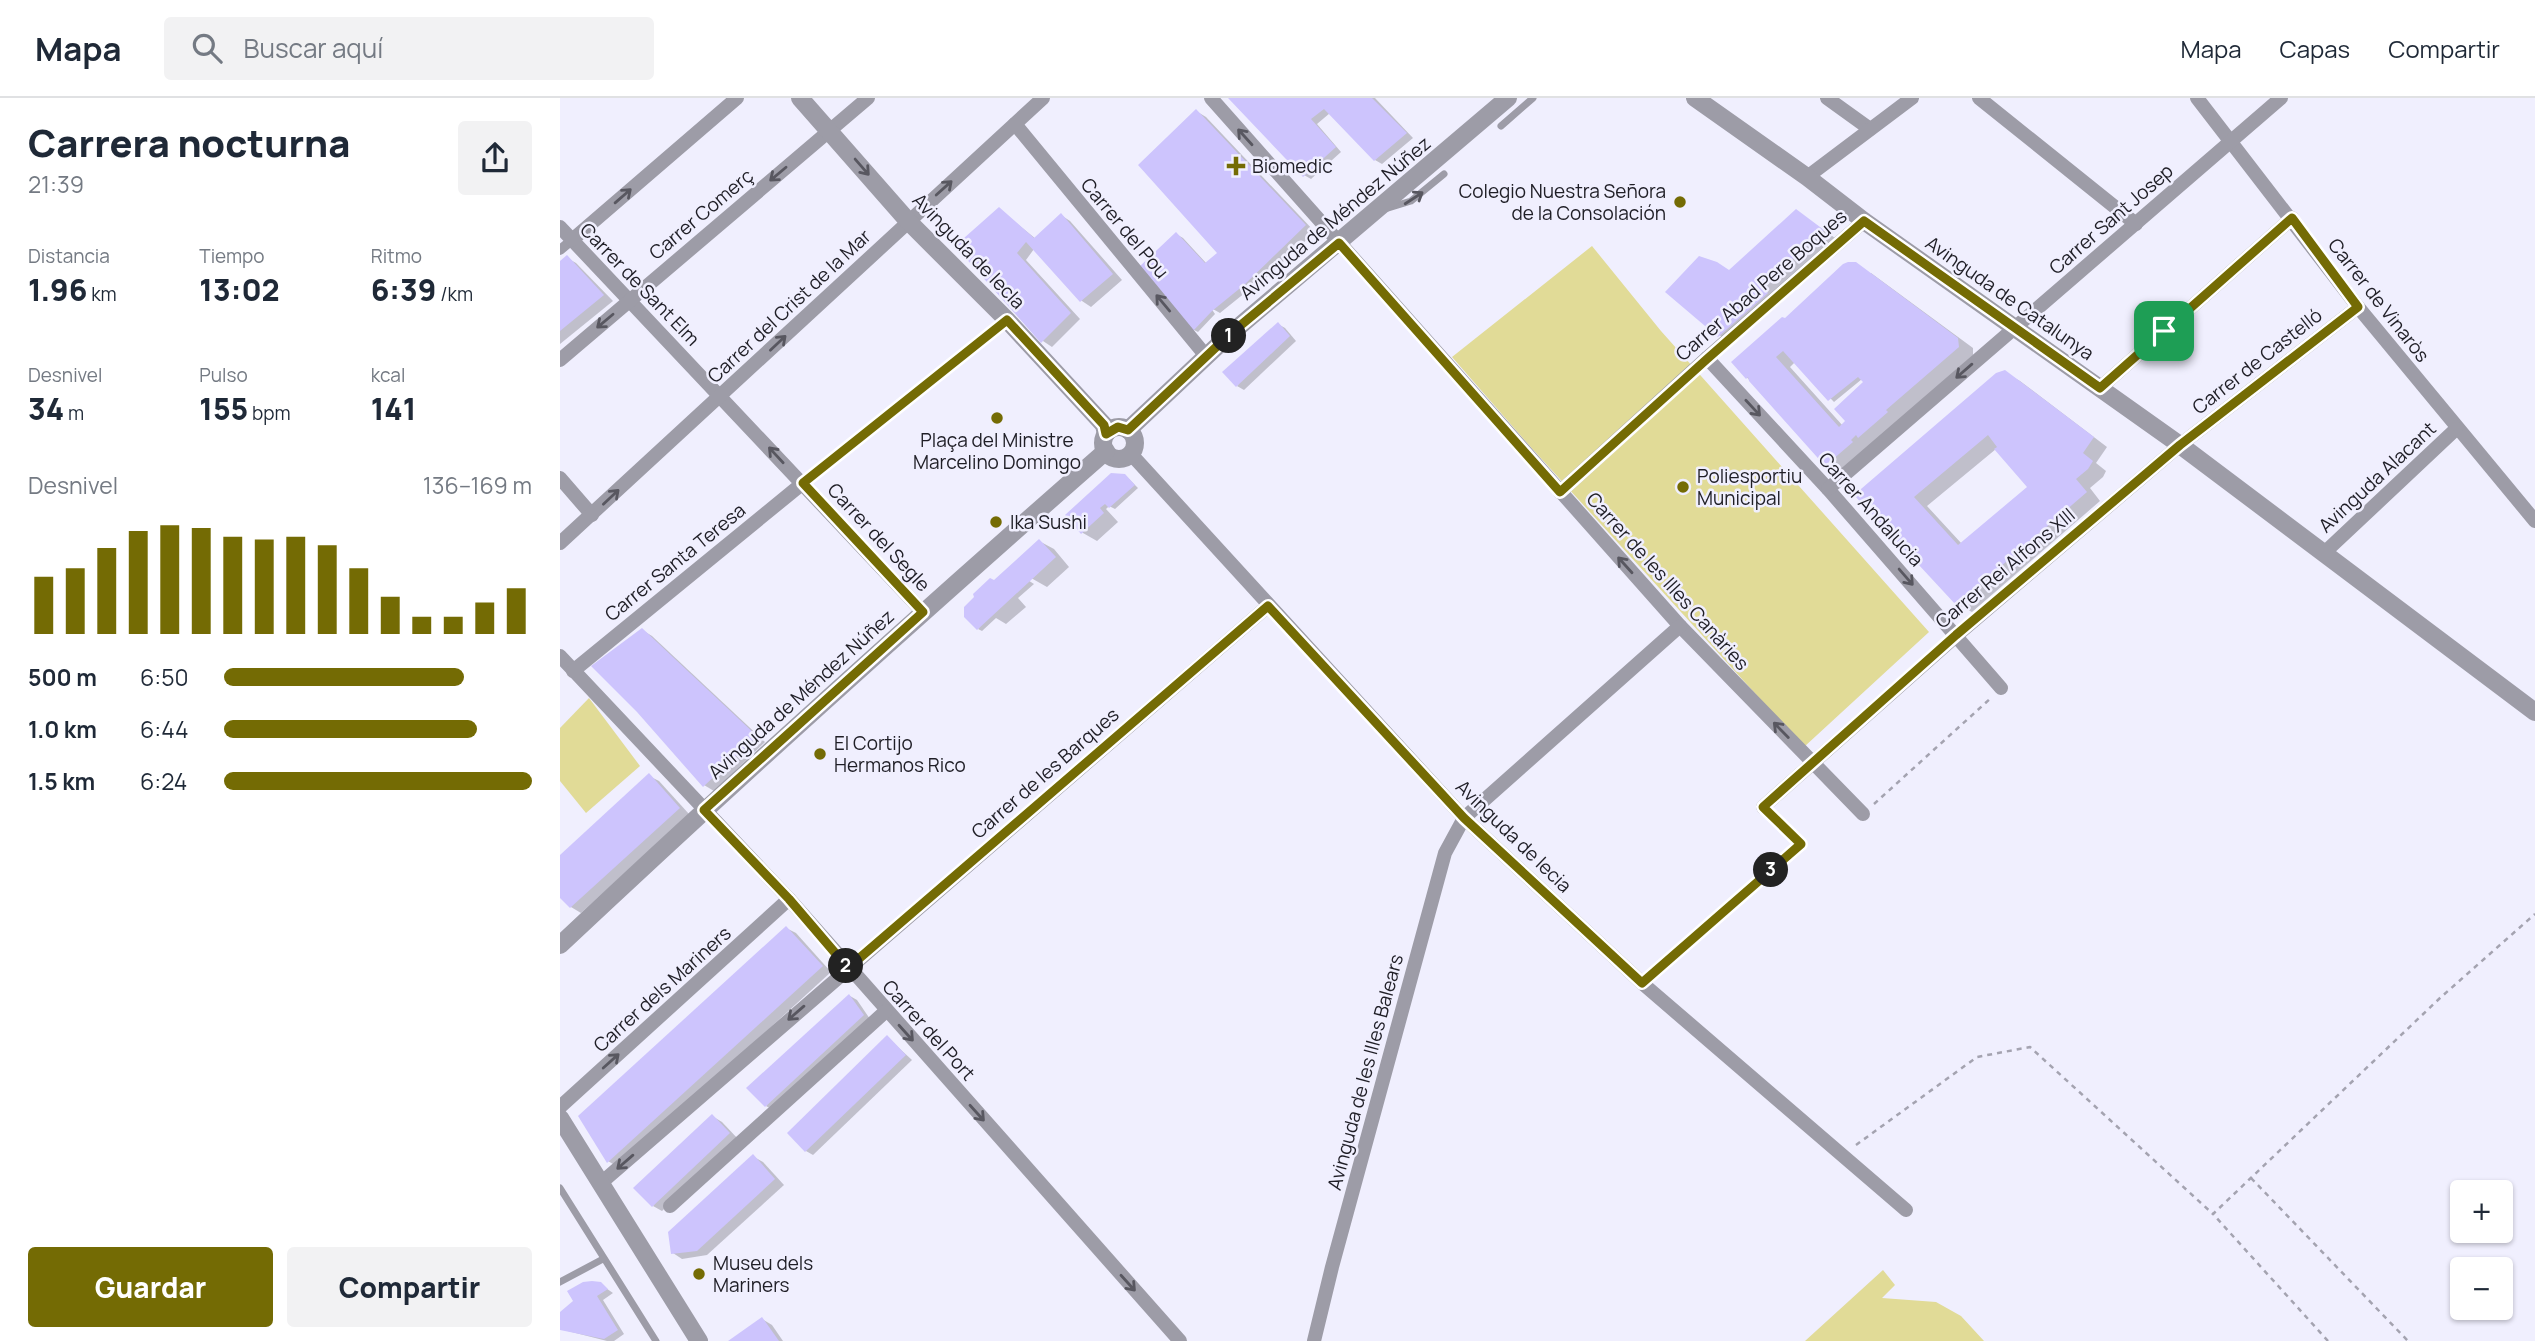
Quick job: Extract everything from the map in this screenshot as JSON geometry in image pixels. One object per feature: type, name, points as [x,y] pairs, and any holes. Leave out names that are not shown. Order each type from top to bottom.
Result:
[{"type":"street","points":[[566,245],[737,98]]},
{"type":"street","name":"Avinguda de lecla","points":[[800,98],[908,221],[1007,320],[1104,425],[1106,443]]},
{"type":"street","name":"Carrer Comerç","points":[[560,360],[868,98]]},
{"type":"street","name":"Carrer del Crist de la Mar","points":[[560,542],[1043,98]]},
{"type":"street","name":"Carrer de les Illes Canàries","points":[[1211,98],[1680,626],[1863,814]]},
{"type":"street","name":"Avinguda de Méndez Núñez","points":[[1128,430],[1206,356],[1508,98]]},
{"type":"street","name":"Avinguda de Catalunya","points":[[1695,98],[2180,445],[2535,712]]},
{"type":"street","points":[[1827,98],[1870,129]]},
{"type":"street","points":[[1807,177],[1912,98]]},
{"type":"street","points":[[1979,98],[2136,223]]},
{"type":"street","name":"Carrer de Vinaròs","points":[[2197,98],[2358,307],[2456,429],[2535,521]]},
{"type":"street","name":"Carrer Sant Josep","points":[[1828,489],[2281,98]]},
{"type":"street","name":"Carrer del Pou","points":[[1014,124],[1206,356]]},
{"type":"street","points":[[2100,388],[2292,218]]},
{"type":"street","name":"Carrer Abad Pere Boques","points":[[1560,492],[1864,221]]},
{"type":"street","name":"Carrer de Sant Elm","points":[[560,227],[566,245],[629,302],[721,396]]},
{"type":"street","name":"Carrer de Castelló","points":[[2180,445],[2358,307]]},
{"type":"street","points":[[803,483],[1007,320]]},
{"type":"street","name":"Carrer Andalucia","points":[[1707,359],[1828,489],[2001,688]]},
{"type":"street","name":"Carrer del Segle","points":[[721,396],[923,612]]},
{"type":"street","points":[[1118,427],[1128,430],[1135,442],[1131,454],[1117,459],[1108,455],[1106,443],[1118,427]]},
{"type":"street","name":"Avinguda Alacant","points":[[2323,554],[2456,429]]},
{"type":"street","name":"Avinguda de Méndez Núñez","points":[[560,945],[1106,443]]},
{"type":"street","name":"Carrer Rei Alfons XIII","points":[[1763,807],[1956,635],[2180,445]]},
{"type":"street","name":"Avinguda de lecia","points":[[1131,454],[1464,818],[1642,983],[1906,1210]]},
{"type":"street","points":[[560,478],[592,515]]},
{"type":"street","name":"Carrer Santa Teresa","points":[[573,671],[803,483]]},
{"type":"street","name":"Carrer de les Barques","points":[[601,1183],[1268,606]]},
{"type":"street","name":"Avinguda de les Illes Balears","points":[[1314,1341],[1445,853],[1464,818],[1680,626]]},
{"type":"street","name":"Carrer del Port","points":[[560,656],[789,899],[1180,1341]]},
{"type":"street","name":"Carrer dels Mariners","points":[[560,1107],[789,899]]},
{"type":"street","points":[[670,1206],[886,1011]]},
{"type":"street","points":[[560,1118],[699,1341]]},
{"type":"lane","points":[[1501,126],[1533,98]]},
{"type":"lane","points":[[1377,210],[1411,201],[1444,174]]},
{"type":"lane","points":[[560,1188],[656,1341]]},
{"type":"lane","points":[[560,1282],[603,1259]]},
{"type":"path","points":[[1863,814],[2001,688]]},
{"type":"path","points":[[1642,983],[1801,844],[1763,807]]},
{"type":"path","points":[[2213,1214],[2440,998],[2535,914]]},
{"type":"path","points":[[1841,1155],[1977,1056],[2030,1047],[2213,1214],[2329,1341]]},
{"type":"path","points":[[2252,1178],[2408,1341]]},
{"type":"shaded area","points":[[1592,246],[1661,331],[1929,632],[1804,747],[1452,357]]},
{"type":"shaded area","points":[[589,698],[640,766],[586,813],[560,781],[560,728]]},
{"type":"shaded area","points":[[1883,1270],[1895,1285],[1882,1298],[1936,1302],[1961,1316],[1984,1341],[1805,1341]]},
{"type":"building","points":[[1228,98],[1372,98],[1407,133],[1374,161],[1324,109],[1311,119],[1336,147],[1303,177]]},
{"type":"building","points":[[1196,109],[1306,225],[1193,331],[1139,267],[1176,232],[1205,263],[1217,253],[1138,165]]},
{"type":"building","points":[[999,207],[1034,238],[1061,213],[1113,274],[1080,302],[1026,242],[1017,253],[1071,313],[1041,343],[955,246]]},
{"type":"building","points":[[1796,209],[1824,230],[1763,286],[1768,293],[1718,337],[1665,292],[1699,256],[1717,262],[1729,270]]},
{"type":"building","points":[[567,255],[604,295],[560,331],[560,261]]},
{"type":"building","points":[[1856,262],[1958,338],[1959,347],[1858,438],[1856,435],[1851,440],[1853,442],[1825,466],[1748,377],[1746,379],[1731,362],[1782,317],[1785,318],[1843,264]],"holes":[[[1783,351],[1828,401],[1858,377],[1863,382],[1834,409],[1845,421],[1839,427],[1776,357]]]},
{"type":"building","points":[[1278,322],[1290,336],[1236,387],[1222,372]]},
{"type":"building","points":[[2005,370],[2094,437],[2083,453],[2093,461],[2076,479],[2087,492],[1956,605],[1854,495],[1996,373]],"holes":[[[1988,435],[1997,447],[1994,449],[2027,487],[1958,545],[1914,497]]]},
{"type":"building","points":[[1111,473],[1125,474],[1135,485],[1109,508],[1105,504],[1100,508],[1104,513],[1081,534],[1065,515]]},
{"type":"building","points":[[1039,539],[1056,557],[977,630],[964,617],[964,607],[990,578],[994,580]]},
{"type":"building","points":[[642,628],[757,736],[703,787],[637,712],[591,666]]},
{"type":"building","points":[[649,773],[680,808],[570,908],[560,898],[560,855]]},
{"type":"building","points":[[786,926],[823,966],[607,1163],[578,1116]]},
{"type":"building","points":[[849,994],[864,1015],[765,1107],[746,1088]]},
{"type":"building","points":[[887,1035],[906,1055],[805,1152],[787,1133]]},
{"type":"building","points":[[712,1114],[730,1133],[652,1207],[633,1188]]},
{"type":"building","points":[[753,1154],[775,1179],[697,1251],[671,1254],[668,1232]]},
{"type":"building","points":[[583,1282],[601,1282],[608,1289],[597,1296],[618,1330],[604,1339],[560,1330],[560,1312],[573,1301],[567,1291]]},
{"type":"building","points":[[762,1317],[779,1341],[728,1341]]},
{"type":"place","name":"Biomedic","points":[[1236,166]]},
{"type":"place","name":"Colegio Nuestra Señora de la Consolación","points":[[1680,202]]},
{"type":"place","name":"Plaça del Ministre Marcelino Domingo","points":[[997,418]]},
{"type":"place","name":"Poliesportiu Municipal","points":[[1683,487]]},
{"type":"place","name":"Ika Sushi","points":[[996,522]]},
{"type":"place","name":"El Cortijo Hermanos Rico","points":[[820,754]]},
{"type":"place","name":"Museu dels Mariners","points":[[699,1274]]},
{"type":"route","points":[[2292,218],[2358,307],[2180,445],[1956,635],[1763,807],[1801,844],[1642,983],[1464,818],[1268,606],[848,968],[789,899],[704,810],[923,612],[803,483],[1007,320],[1104,425],[1106,434],[1118,427],[1128,430],[1229,335],[1339,243],[1560,492],[1864,221],[2100,388],[2164,331],[2292,218]]}]
